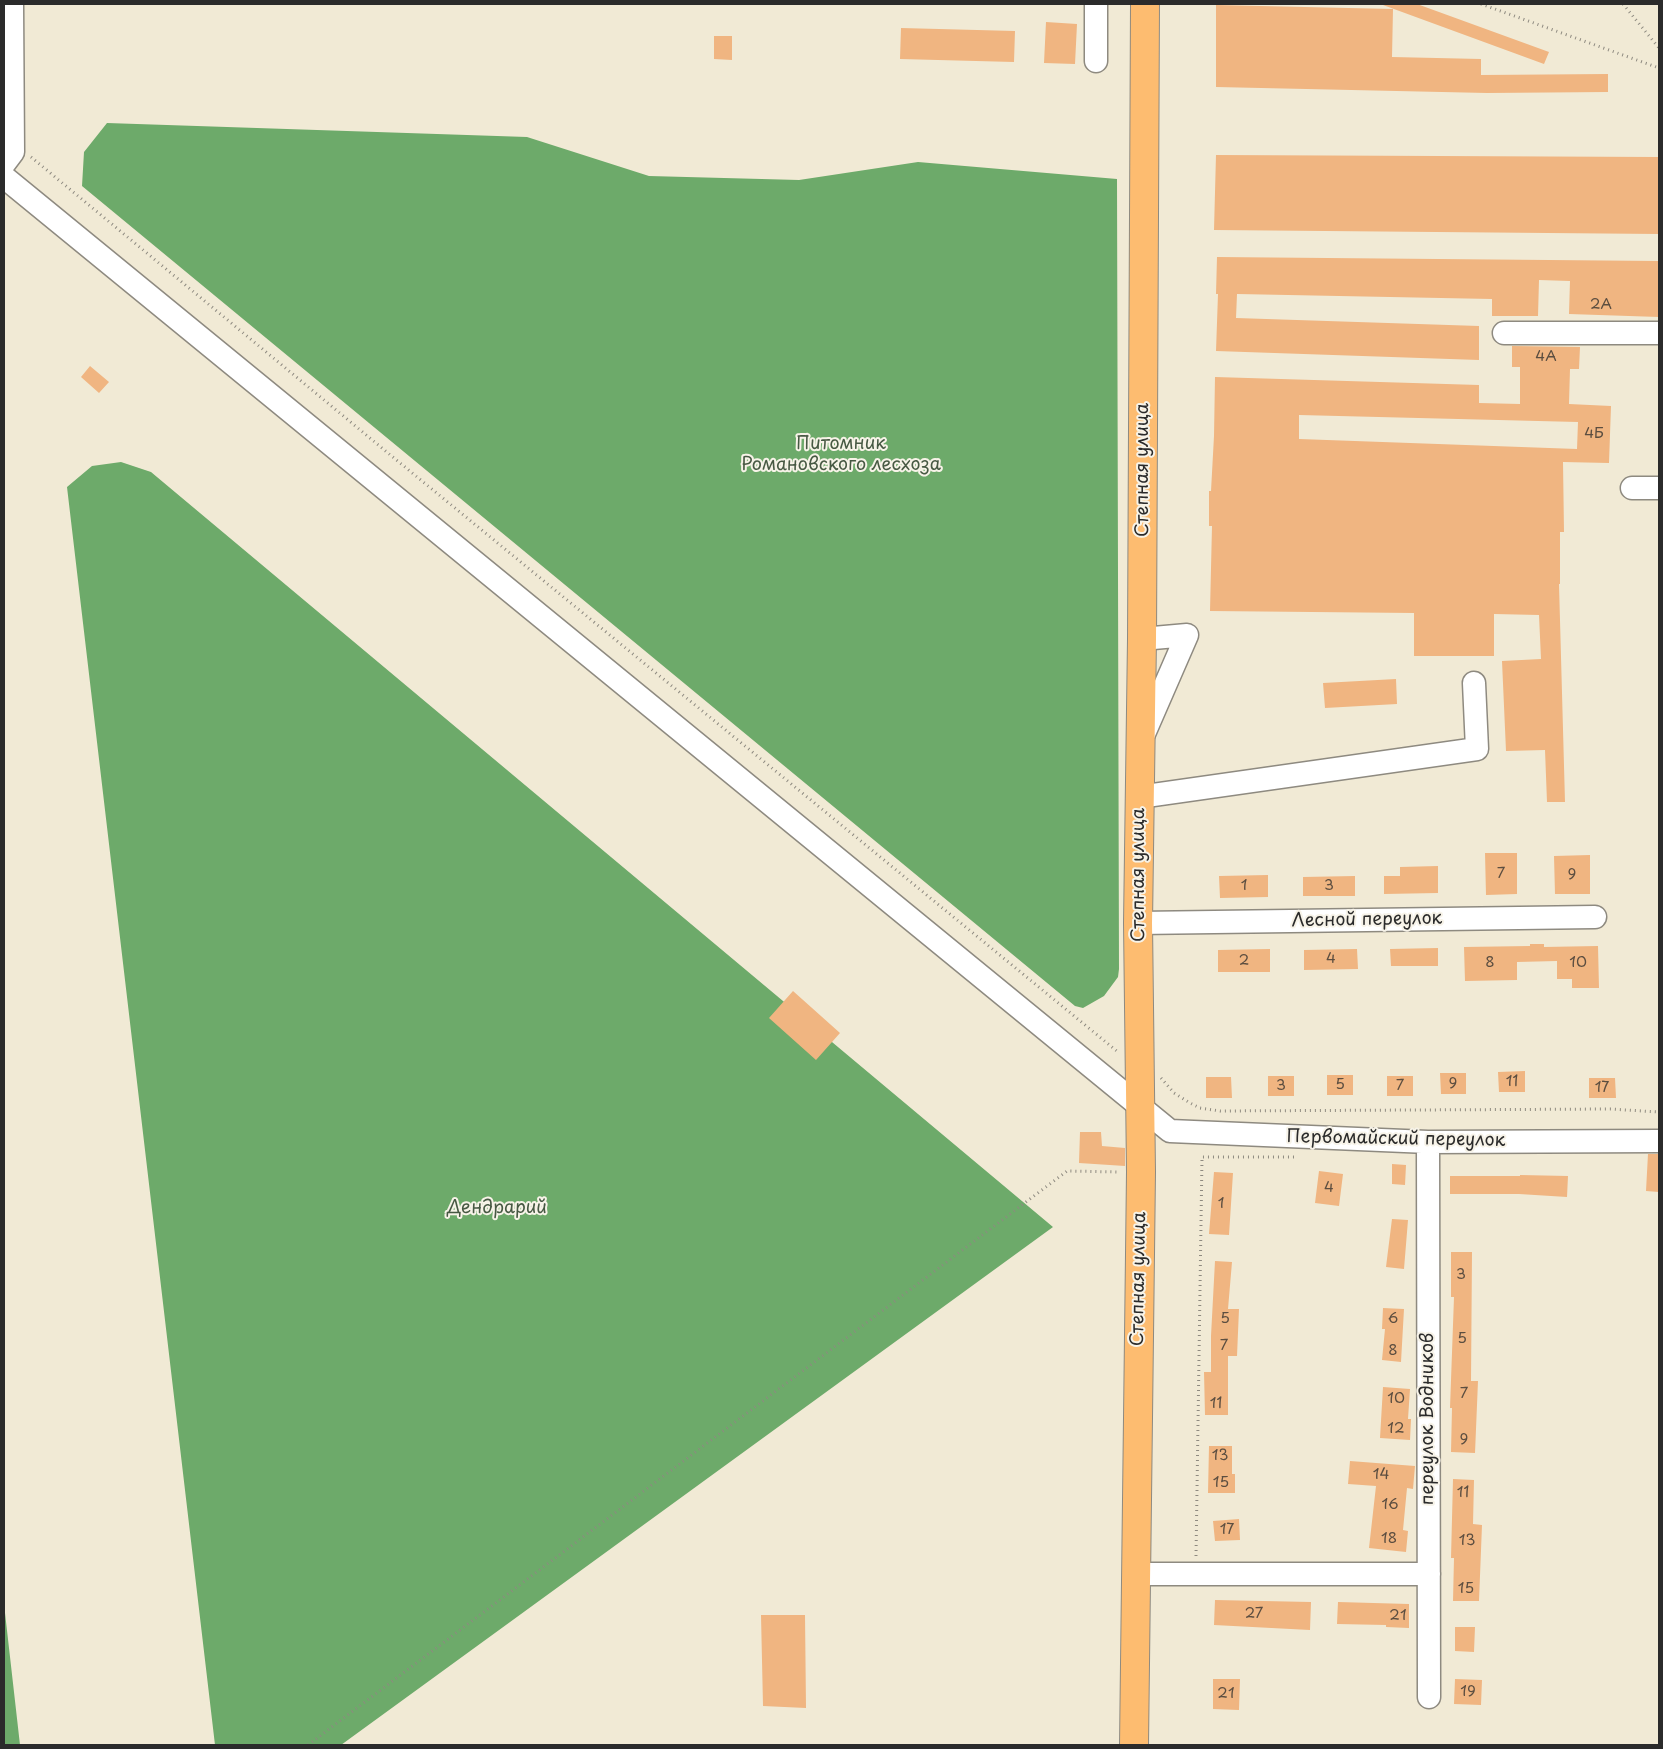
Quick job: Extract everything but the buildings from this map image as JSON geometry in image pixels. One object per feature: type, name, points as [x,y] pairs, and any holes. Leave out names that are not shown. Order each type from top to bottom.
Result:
[{"type":"main road","name":"Степная улица","points":[[1134,1745],[1141,1172],[1138,923],[1142,639],[1145,4]]},
{"type":"street","points":[[4,164],[13,152],[12,4]]},
{"type":"street","points":[[1096,4],[1096,61]]},
{"type":"street","name":"Первомайский переулок","points":[[4,177],[1170,1131],[1428,1142],[1659,1142]]},
{"type":"street","points":[[1504,333],[1659,333]]},
{"type":"street","points":[[1632,488],[1659,488]]},
{"type":"street","points":[[1140,744],[1187,635],[1142,639]]},
{"type":"street","points":[[1139,797],[1477,749],[1474,683]]},
{"type":"street","name":"Лесной переулок","points":[[1138,923],[1596,917]]},
{"type":"street","name":"переулок Водников","points":[[1428,1142],[1430,1697]]},
{"type":"street","points":[[1136,1574],[1429,1574]]},
{"type":"path","points":[[1481,4],[1659,68]]},
{"type":"path","points":[[1623,4],[1659,48]]},
{"type":"path","points":[[13,142],[401,464],[1115,1050],[1154,1068],[1174,1093],[1190,1103],[1200,1108],[1220,1111],[1610,1109],[1659,1112]]},
{"type":"path","points":[[1196,1574],[1202,1157],[1302,1158]]},
{"type":"path","points":[[308,1745],[1068,1171],[1141,1172]]},
{"type":"green space","name":"Питомник Романовского лесхоза","points":[[107,123],[527,137],[649,176],[799,180],[918,162],[1117,179],[1119,969],[1118,977],[1104,996],[1083,1008],[1075,1006],[82,186],[84,152]]},
{"type":"green space","name":"Дендрарий","points":[[121,462],[151,472],[1053,1227],[341,1745],[215,1745],[67,487],[92,466]]},
{"type":"green space","points":[[4,1604],[20,1745],[4,1745]]}]
